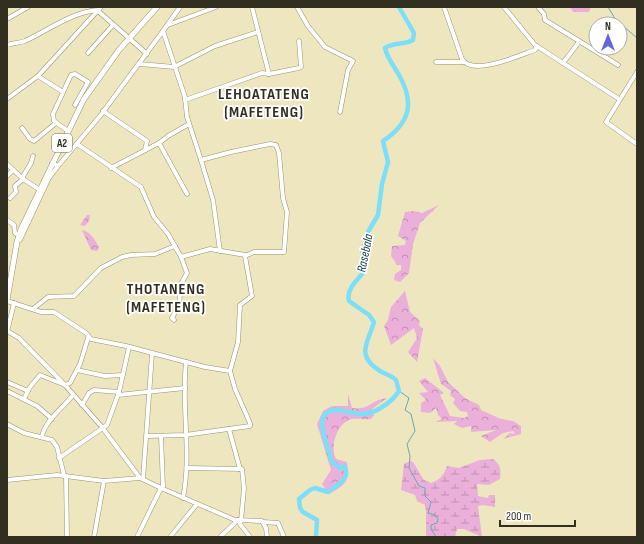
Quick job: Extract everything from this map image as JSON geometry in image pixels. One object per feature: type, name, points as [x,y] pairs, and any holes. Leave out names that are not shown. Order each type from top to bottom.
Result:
[{"type":"main road","name":"A2","points":[[7,301],[10,269],[19,236],[40,190],[55,164],[68,131],[94,84],[129,39],[157,7]]},
{"type":"street","points":[[7,19],[28,7]]},
{"type":"street","points":[[17,242],[55,164],[78,144],[140,64],[180,7]]},
{"type":"street","points":[[168,25],[216,7]]},
{"type":"street","points":[[252,7],[268,74]]},
{"type":"street","points":[[296,7],[308,26],[325,47],[353,61],[348,70],[340,112]]},
{"type":"street","points":[[444,7],[463,62]]},
{"type":"street","points":[[504,7],[525,35],[537,46],[619,99]]},
{"type":"street","points":[[538,7],[544,14],[545,20],[618,66]]},
{"type":"street","points":[[97,9],[147,54]]},
{"type":"street","points":[[7,45],[22,42],[68,19],[97,9]]},
{"type":"street","points":[[7,99],[38,76],[74,38],[97,9]]},
{"type":"street","points":[[88,53],[113,25]]},
{"type":"street","points":[[163,31],[185,100],[189,124],[213,200],[220,251]]},
{"type":"street","points":[[140,64],[174,67],[215,46],[258,32]]},
{"type":"street","points":[[185,100],[262,72],[268,74],[301,67],[299,41]]},
{"type":"street","points":[[563,63],[579,42]]},
{"type":"street","points":[[436,62],[463,62],[474,65],[490,65],[535,50],[537,46]]},
{"type":"street","points":[[637,72],[635,80],[619,99],[606,122],[637,144]]},
{"type":"street","points":[[68,131],[56,123],[53,114],[62,92],[73,74],[87,80],[88,83],[75,104]]},
{"type":"street","points":[[38,76],[62,92]]},
{"type":"street","points":[[103,111],[148,141],[146,150]]},
{"type":"street","points":[[22,128],[30,139],[34,141],[56,123]]},
{"type":"street","points":[[111,168],[159,143],[175,131],[189,124]]},
{"type":"street","points":[[159,143],[187,194]]},
{"type":"street","points":[[78,144],[143,190],[154,217],[168,234],[175,246],[181,257],[187,275],[180,284],[179,305],[172,318],[174,320]]},
{"type":"street","points":[[181,257],[206,250],[246,255],[254,252],[284,252],[287,212],[283,198],[278,148],[274,144],[256,146],[201,160]]},
{"type":"street","points":[[10,198],[16,192],[16,185],[23,179],[32,163],[33,156]]},
{"type":"street","points":[[7,164],[23,179],[40,190]]},
{"type":"street","points":[[7,176],[14,170]]},
{"type":"street","points":[[7,220],[14,225],[16,233],[19,236]]},
{"type":"street","points":[[32,308],[48,297],[74,296],[101,268],[122,257],[155,254],[175,246]]},
{"type":"street","points":[[147,436],[185,435],[248,427],[251,425],[235,389],[230,371],[238,342],[240,305],[249,300],[252,296],[246,255]]},
{"type":"street","points":[[7,301],[41,312],[50,311],[56,313],[86,333],[88,338],[77,370],[70,383],[65,384],[40,375],[24,399]]},
{"type":"street","points":[[14,303],[8,332],[19,338],[65,384],[141,478],[183,498],[239,520],[278,523],[284,537]]},
{"type":"street","points":[[88,338],[230,371]]},
{"type":"street","points":[[60,458],[107,425],[119,393],[129,347]]},
{"type":"street","points":[[141,478],[147,436],[152,354]]},
{"type":"street","points":[[183,498],[187,468],[185,435],[186,362]]},
{"type":"street","points":[[77,370],[105,376],[123,375]]},
{"type":"street","points":[[7,382],[28,391]]},
{"type":"street","points":[[82,405],[89,393],[94,390],[119,393],[185,388]]},
{"type":"street","points":[[7,391],[37,406],[52,419]]},
{"type":"street","points":[[42,437],[52,419],[73,395]]},
{"type":"street","points":[[7,424],[24,433],[52,440],[57,447],[65,476],[67,537]]},
{"type":"street","points":[[229,429],[240,470],[243,471],[244,488],[239,520],[240,524],[250,537]]},
{"type":"street","points":[[137,537],[164,480],[161,436]]},
{"type":"street","points":[[187,468],[240,470]]},
{"type":"street","points":[[7,480],[65,476],[104,481],[141,478]]},
{"type":"street","points":[[94,537],[104,481]]},
{"type":"street","points":[[170,537],[197,504]]},
{"type":"street","points":[[220,537],[225,535],[239,520]]},
{"type":"street","points":[[262,522],[266,528],[267,537]]},
{"type":"green space","points":[[570,7],[591,7],[589,12],[573,12]]},
{"type":"green space","points":[[439,205],[420,223],[413,244],[409,273],[400,282],[394,280],[395,274],[401,270],[401,265],[397,265],[391,256],[392,246],[405,245],[406,241],[398,236],[405,212],[414,211],[422,213]]},
{"type":"green space","points":[[87,215],[90,215],[89,221],[85,226],[80,225]]},
{"type":"green space","points":[[82,230],[90,234],[94,239],[99,247],[97,251],[91,250]]},
{"type":"green space","points":[[405,291],[410,312],[420,321],[419,325],[423,329],[417,362],[408,352],[417,338],[414,328],[391,345],[384,326],[388,320],[391,307]]},
{"type":"green space","points":[[433,358],[440,366],[448,382],[465,398],[479,405],[481,410],[501,419],[513,421],[521,426],[521,434],[503,439],[510,433],[515,434],[513,431],[503,433],[490,442],[481,436],[496,430],[471,432],[471,426],[462,428],[454,424],[457,421],[435,422],[442,419],[438,415],[436,408],[430,413],[421,412],[421,403],[426,400],[419,393],[428,392],[419,381],[425,378],[444,393],[440,395],[450,416],[464,418],[468,416],[467,412],[460,411],[453,403],[455,399],[450,395],[451,391],[441,384]]},
{"type":"green space","points":[[348,394],[352,408],[363,408],[378,400],[387,398],[372,409],[374,415],[371,419],[352,419],[346,421],[338,430],[334,442],[334,454],[336,459],[347,462],[348,474],[343,485],[329,494],[322,484],[331,470],[317,424],[323,411],[332,406],[348,406]]},
{"type":"green space","points":[[493,459],[498,463],[500,468],[500,479],[489,485],[477,484],[478,496],[488,498],[489,495],[495,495],[495,507],[483,505],[478,506],[482,537],[464,529],[457,529],[455,537],[426,537],[425,505],[417,501],[415,495],[401,490],[404,464],[410,461],[413,462],[424,480],[431,483],[441,477],[447,466],[459,468],[480,460]]},
{"type":"waterway","name":"Rasebala","points":[[316,537],[317,520],[303,512],[300,508],[299,499],[315,488],[328,492],[342,481],[346,475],[344,466],[340,468],[331,461],[323,429],[323,417],[327,413],[336,410],[356,414],[366,414],[382,407],[399,391],[396,380],[380,371],[368,360],[365,348],[374,322],[369,315],[349,301],[348,297],[350,289],[363,273],[363,250],[368,232],[378,215],[382,184],[388,162],[383,141],[399,127],[407,112],[408,103],[404,85],[389,59],[385,48],[413,40],[414,33],[399,7]]},
{"type":"waterway","points":[[608,7],[616,20],[637,38]]},
{"type":"waterway","points":[[399,391],[409,398],[405,410],[411,414],[415,431],[407,444],[410,456],[409,468],[419,486],[425,488],[425,496],[431,502],[428,513],[435,515],[438,519],[437,523],[431,525],[431,529],[436,537]]},
{"type":"district","name":"LEHOATATENG (MAFETENG)","points":[[264,103]]},
{"type":"district","name":"THOTANENG (MAFETENG)","points":[[166,298]]}]
